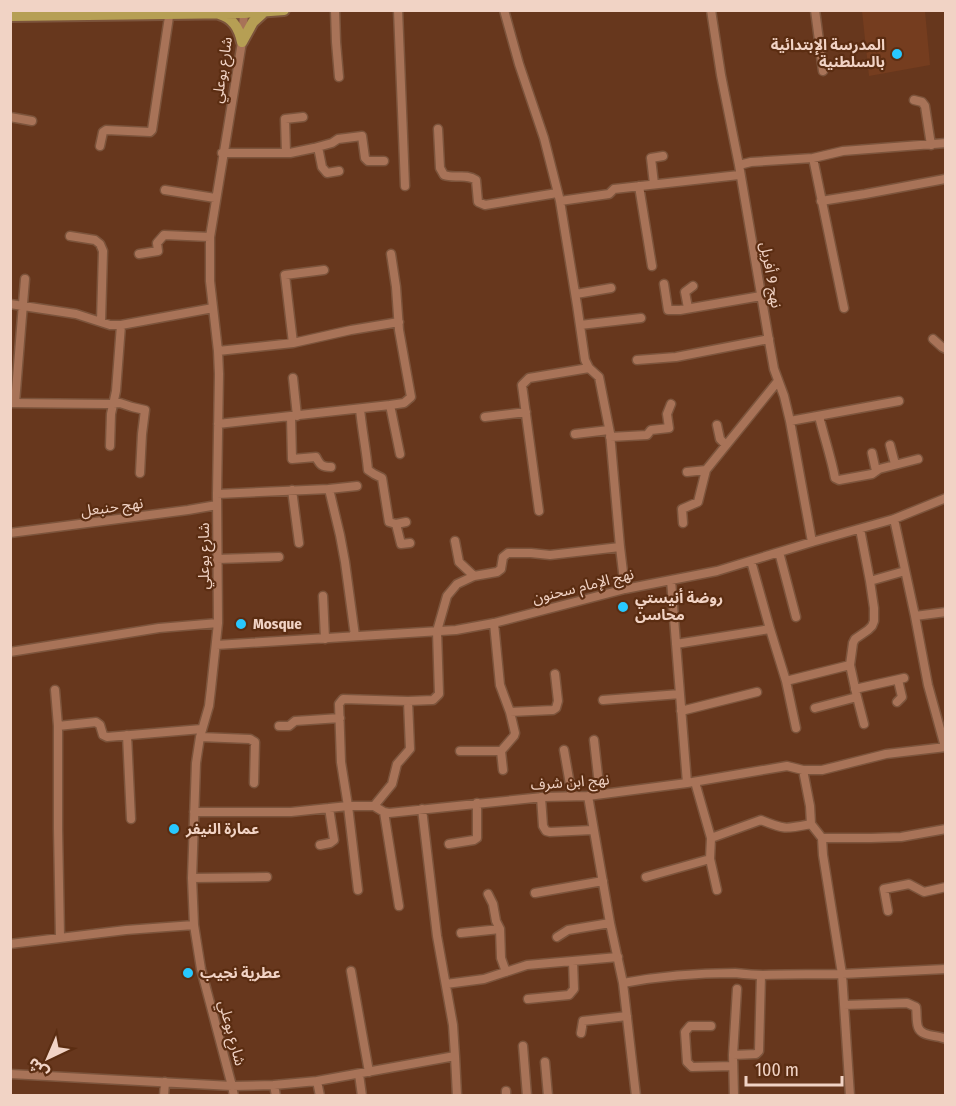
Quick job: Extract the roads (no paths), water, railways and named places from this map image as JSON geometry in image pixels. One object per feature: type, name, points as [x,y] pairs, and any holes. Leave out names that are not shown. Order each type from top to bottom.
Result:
[{"type":"main road","points":[[17,14],[216,13],[284,10]]},
{"type":"main road","points":[[242,42],[253,22],[264,12]]},
{"type":"main road","points":[[216,13],[224,15],[237,26],[242,42]]},
{"type":"street","points":[[335,10],[339,77]]},
{"type":"street","points":[[398,10],[405,186]]},
{"type":"street","points":[[504,10],[544,138],[558,197],[576,294],[585,360],[589,368],[599,377],[609,434],[625,589]]},
{"type":"street","name":"نهج 9 أفريل","points":[[711,10],[774,369],[790,421],[812,542]]},
{"type":"street","points":[[815,10],[823,71]]},
{"type":"street","points":[[100,146],[103,132],[106,130],[150,132],[152,130],[170,12]]},
{"type":"street","name":"شارع بوعلي","points":[[234,1095],[201,969],[194,925],[192,878],[196,763],[209,706],[218,623],[218,351],[209,263],[210,237],[247,12]]},
{"type":"street","points":[[914,99],[925,106],[931,145]]},
{"type":"street","points":[[10,117],[32,121]]},
{"type":"street","points":[[286,153],[285,119],[303,117]]},
{"type":"street","points":[[438,129],[440,168],[444,175],[449,177],[471,176],[476,180],[478,202],[485,205],[609,194],[614,189],[739,175]]},
{"type":"street","points":[[222,153],[286,153],[318,147],[338,139],[362,136],[365,158],[368,161],[384,161]]},
{"type":"street","points":[[739,165],[751,162],[813,158],[843,151],[945,143]]},
{"type":"street","points":[[318,147],[322,167],[327,173],[339,171]]},
{"type":"street","points":[[654,184],[651,158],[663,156]]},
{"type":"street","points":[[813,158],[844,308]]},
{"type":"street","points":[[821,201],[945,179]]},
{"type":"street","points":[[639,186],[652,266]]},
{"type":"street","points":[[165,190],[215,198]]},
{"type":"street","points":[[70,236],[95,240],[103,251],[100,321]]},
{"type":"street","points":[[139,254],[158,251],[157,243],[164,236],[210,237]]},
{"type":"street","points":[[218,424],[390,405],[404,403],[411,397],[391,254]]},
{"type":"street","points":[[293,343],[285,275],[324,270]]},
{"type":"street","points":[[25,279],[13,403],[114,403],[145,410],[140,472]]},
{"type":"street","points":[[664,284],[668,310],[761,296]]},
{"type":"street","points":[[688,308],[686,292],[693,286]]},
{"type":"street","points":[[576,294],[611,288]]},
{"type":"street","points":[[10,304],[76,314],[121,325],[213,308]]},
{"type":"street","points":[[580,325],[641,318]]},
{"type":"street","points":[[218,351],[293,343],[399,322]]},
{"type":"street","points":[[110,446],[111,414],[121,325]]},
{"type":"street","points":[[637,360],[676,357],[769,339]]},
{"type":"street","points":[[933,339],[945,349]]},
{"type":"street","points":[[539,512],[522,385],[529,378],[589,368]]},
{"type":"street","points":[[293,378],[292,459],[316,457],[319,465],[331,467]]},
{"type":"street","points":[[682,523],[682,509],[698,502],[706,470],[778,381]]},
{"type":"street","points":[[790,421],[899,401]]},
{"type":"street","points":[[574,434],[647,435],[651,430],[669,428],[667,414],[671,404]]},
{"type":"street","points":[[390,405],[400,454]]},
{"type":"street","points":[[360,409],[368,470],[382,478],[389,522],[401,523],[401,544],[410,543]]},
{"type":"street","points":[[485,417],[526,412]]},
{"type":"street","points":[[819,416],[835,478],[838,480],[872,474],[879,468],[918,459]]},
{"type":"street","points":[[717,425],[720,439],[726,445]]},
{"type":"street","points":[[890,445],[895,464]]},
{"type":"street","points":[[872,453],[876,471]]},
{"type":"street","points":[[687,472],[706,470]]},
{"type":"street","points":[[217,494],[357,486]]},
{"type":"street","points":[[329,489],[345,562],[355,636]]},
{"type":"street","points":[[292,490],[298,543]]},
{"type":"street","name":"نهج الإمام سحنون","points":[[216,645],[456,630],[494,623],[625,589],[717,572],[894,519],[945,498]]},
{"type":"street","name":"نهج حنبعل","points":[[10,533],[217,505]]},
{"type":"street","points":[[894,519],[928,685],[945,747]]},
{"type":"street","points":[[860,529],[870,581],[874,621],[868,630],[855,639],[850,665],[864,723]]},
{"type":"street","points":[[455,541],[459,562],[474,576]]},
{"type":"street","points":[[358,890],[340,762],[339,704],[343,699],[433,700],[439,694],[437,631],[447,596],[457,584],[474,576],[497,572],[501,569],[503,557],[508,553],[550,555],[620,547]]},
{"type":"street","points":[[779,552],[796,617]]},
{"type":"street","points":[[217,559],[279,557]]},
{"type":"street","points":[[752,561],[786,681],[796,728]]},
{"type":"street","points":[[870,581],[905,571]]},
{"type":"street","points":[[671,580],[681,711],[691,782],[711,838],[710,859],[717,890]]},
{"type":"street","points":[[323,596],[325,639]]},
{"type":"street","points":[[915,616],[945,612]]},
{"type":"street","points":[[10,652],[159,628],[218,623]]},
{"type":"street","points":[[494,623],[500,685],[515,733],[501,751],[503,770]]},
{"type":"street","points":[[676,644],[770,629]]},
{"type":"street","points":[[786,681],[850,665]]},
{"type":"street","points":[[510,712],[553,710],[558,701],[555,674]]},
{"type":"street","points":[[815,708],[901,679],[902,697],[897,702]]},
{"type":"street","points":[[56,690],[60,937]]},
{"type":"street","points":[[681,711],[757,692]]},
{"type":"street","points":[[603,700],[680,694]]},
{"type":"street","points":[[374,806],[392,784],[397,764],[410,749],[408,701]]},
{"type":"street","points":[[279,726],[289,726],[295,721],[340,718]]},
{"type":"street","points":[[58,726],[96,723],[100,725],[106,737],[201,733],[250,739],[255,742],[254,783]]},
{"type":"street","points":[[127,735],[131,819]]},
{"type":"street","points":[[594,740],[600,794]]},
{"type":"street","name":"نهج ابن شرف","points":[[384,812],[541,797],[588,796],[787,766],[803,770],[822,770],[886,754],[945,747]]},
{"type":"street","points":[[564,750],[572,796]]},
{"type":"street","points":[[460,751],[501,751]]},
{"type":"street","points":[[803,770],[811,824],[822,838],[842,974],[850,1095]]},
{"type":"street","points":[[588,796],[623,983],[636,1095]]},
{"type":"street","points":[[541,797],[543,826],[546,831],[593,830]]},
{"type":"street","points":[[449,844],[477,838],[477,803]]},
{"type":"street","points":[[194,812],[291,812],[348,806],[374,806],[384,812],[399,906]]},
{"type":"street","points":[[320,844],[334,840],[329,808]]},
{"type":"street","points":[[423,809],[437,936],[453,1025],[457,1095]]},
{"type":"street","points":[[711,838],[762,820],[782,828],[811,824]]},
{"type":"street","points":[[822,838],[900,837],[945,829]]},
{"type":"street","points":[[646,877],[710,859]]},
{"type":"street","points":[[192,878],[267,877]]},
{"type":"street","points":[[535,893],[603,881]]},
{"type":"street","points":[[888,911],[884,889],[909,884],[924,892],[945,887]]},
{"type":"street","points":[[488,894],[500,929],[501,958],[506,972]]},
{"type":"street","points":[[557,937],[568,930],[610,923]]},
{"type":"street","points":[[10,944],[126,930],[194,925]]},
{"type":"street","points":[[461,933],[500,929]]},
{"type":"street","points":[[446,984],[484,980],[527,965],[618,957]]},
{"type":"street","points":[[528,999],[569,996],[574,989],[573,961]]},
{"type":"street","points":[[623,983],[693,974],[842,974],[945,969]]},
{"type":"street","points":[[351,971],[369,1072]]},
{"type":"street","points":[[733,1055],[756,1054],[759,1051],[762,975]]},
{"type":"street","points":[[734,1095],[733,1055],[737,989]]},
{"type":"street","points":[[844,1005],[912,1004],[916,1006],[919,1030],[945,1039]]},
{"type":"street","points":[[581,1033],[583,1021],[627,1016]]},
{"type":"street","points":[[711,1026],[690,1026],[685,1032],[687,1062],[692,1067],[734,1066]]},
{"type":"street","points":[[524,1046],[527,1095]]},
{"type":"street","points":[[10,1074],[232,1086],[274,1085],[317,1081],[455,1056]]},
{"type":"street","points":[[545,1062],[548,1095]]},
{"type":"street","points":[[359,1074],[362,1095]]},
{"type":"street","points":[[317,1081],[320,1095]]},
{"type":"street","points":[[164,1095],[165,1082]]},
{"type":"street","points":[[274,1085],[276,1095]]},
{"type":"place","name":"المدرسة الإبتدائية بالسلطنية","points":[[897,54]]},
{"type":"place","name":"روضة أنيستي محاسن","points":[[623,607]]},
{"type":"place","name":"Mosque","points":[[241,624]]},
{"type":"place","name":"عمارة النيفر","points":[[174,829]]},
{"type":"place","name":"عطرية نجيب","points":[[188,973]]}]
